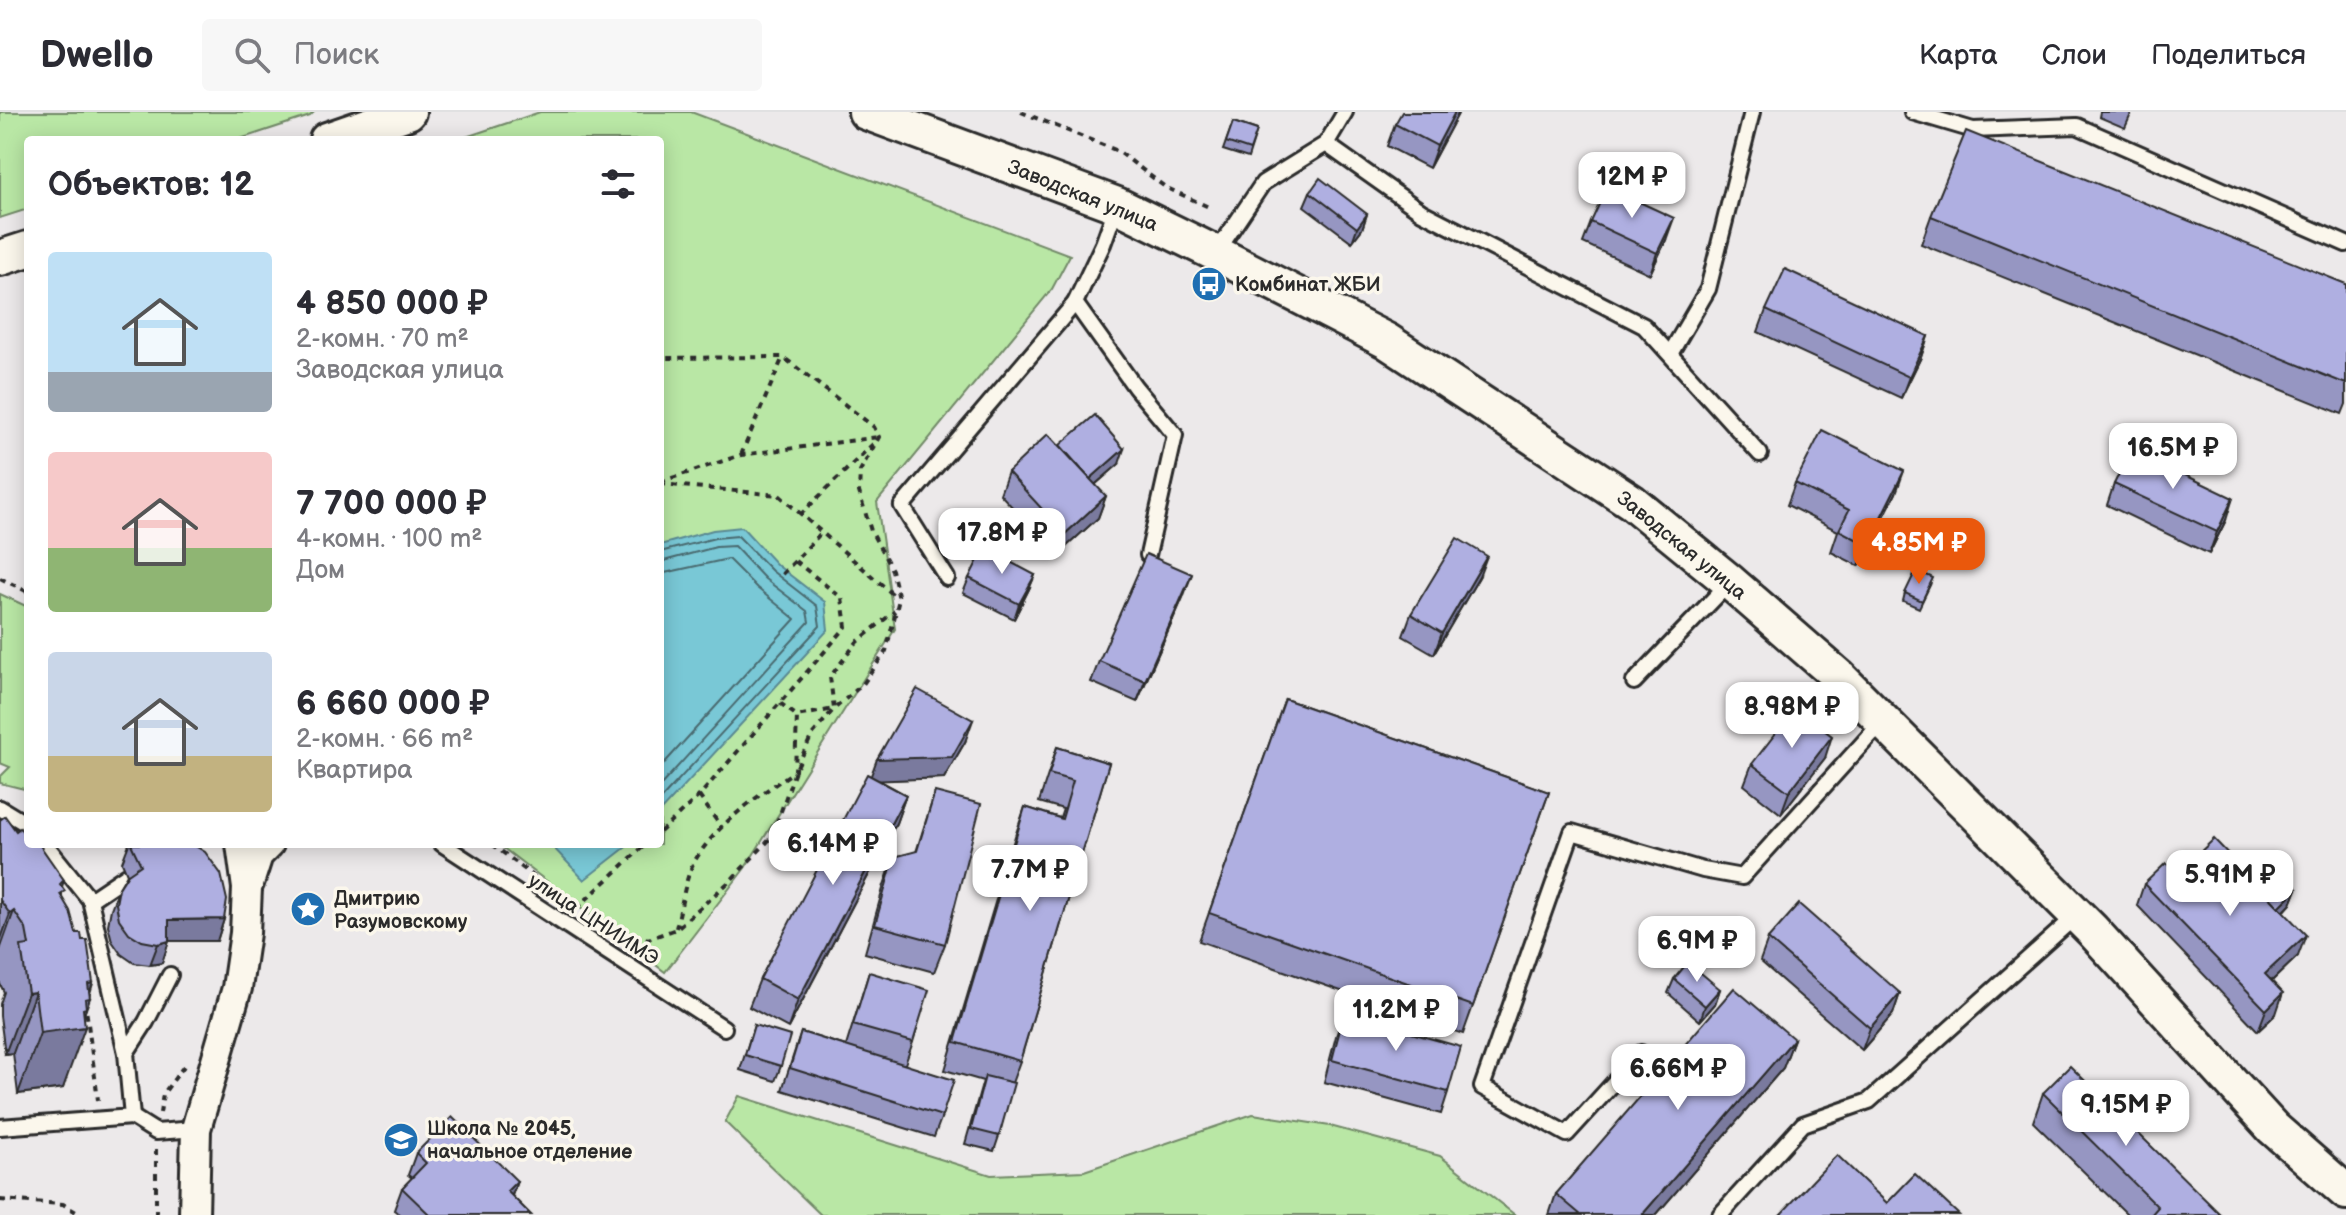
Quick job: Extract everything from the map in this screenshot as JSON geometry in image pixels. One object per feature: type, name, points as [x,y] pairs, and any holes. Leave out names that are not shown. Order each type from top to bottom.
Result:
[{"type":"street","points":[[330,136],[352,112]]},
{"type":"street","points":[[338,136],[408,112]]},
{"type":"street","name":"Заводская улица","points":[[866,112],[1117,205],[1215,253],[1387,341],[1632,502],[1838,676],[2077,914],[2273,1128],[2346,1192]]},
{"type":"street","points":[[0,258],[24,250]]},
{"type":"street","points":[[194,1215],[196,1129],[237,988],[245,933],[247,888],[242,848]]},
{"type":"street","points":[[247,888],[258,855],[265,848]]},
{"type":"lane","points":[[1215,253],[1263,183],[1326,144],[1345,112]]},
{"type":"lane","points":[[1670,354],[1708,289],[1752,112]]},
{"type":"lane","points":[[1912,112],[1973,130],[2077,126],[2346,244]]},
{"type":"lane","points":[[1326,144],[1422,212],[1644,326],[1760,454]]},
{"type":"lane","points":[[947,578],[902,506],[1075,303],[1103,244],[1117,205]]},
{"type":"lane","points":[[1075,303],[1135,387],[1175,435],[1148,555]]},
{"type":"lane","points":[[1634,682],[1730,582]]},
{"type":"lane","points":[[1641,1053],[1567,1134],[1482,1087],[1572,832],[1703,870],[1742,877],[1884,721]]},
{"type":"lane","points":[[0,808],[24,823]]},
{"type":"lane","points":[[48,848],[90,900],[126,1053],[132,1117]]},
{"type":"lane","name":"улица ЦНИИМЭ","points":[[448,848],[724,1028]]},
{"type":"lane","points":[[90,900],[127,875]]},
{"type":"lane","points":[[1720,1215],[1803,1124],[1869,1101],[2077,914]]},
{"type":"lane","points":[[126,1053],[170,975]]},
{"type":"lane","points":[[0,1127],[132,1117],[156,1132],[196,1129]]},
{"type":"path","points":[[1021,112],[1118,151],[1165,187],[1211,208]]},
{"type":"path","points":[[664,358],[783,357],[874,427],[879,437]]},
{"type":"path","points":[[741,455],[783,357]]},
{"type":"path","points":[[664,482],[741,455],[879,437]]},
{"type":"path","points":[[800,515],[879,437]]},
{"type":"path","points":[[599,924],[648,939],[676,929],[730,881],[772,837],[795,771],[812,735],[834,709],[863,684],[886,651],[899,599],[892,570],[871,531],[859,492],[860,471],[879,437]]},
{"type":"path","points":[[664,483],[779,495],[899,599]]},
{"type":"path","points":[[782,574],[821,533]]},
{"type":"path","points":[[664,828],[699,796],[846,627],[842,598],[795,561]]},
{"type":"path","points":[[0,578],[24,590]]},
{"type":"path","points":[[834,709],[830,677],[857,642],[897,609]]},
{"type":"path","points":[[780,703],[797,716],[834,709]]},
{"type":"path","points":[[795,771],[797,716]]},
{"type":"path","points":[[676,929],[693,863],[722,828],[758,796],[795,771]]},
{"type":"path","points":[[699,796],[722,828]]},
{"type":"path","points":[[497,848],[558,895]]},
{"type":"path","points":[[577,908],[642,848]]},
{"type":"path","points":[[567,901],[588,916]]},
{"type":"path","points":[[83,993],[98,1102]]},
{"type":"path","points":[[156,1215],[156,1132],[163,1094],[193,1053]]},
{"type":"path","points":[[0,1200],[63,1204],[81,1215]]},
{"type":"green space","points":[[0,112],[314,112],[249,136],[24,136],[24,210],[0,218]]},
{"type":"green space","points":[[540,112],[691,112],[1070,255],[1052,289],[877,502],[895,629],[745,868],[665,972],[503,848],[664,848],[664,136],[469,136]]},
{"type":"green space","points":[[0,594],[24,605],[24,789],[0,783],[0,777],[10,767],[0,763]]},
{"type":"green space","points":[[739,1096],[991,1175],[1084,1171],[1253,1114],[1330,1126],[1440,1156],[1515,1215],[821,1215],[725,1122]]},
{"type":"water","points":[[742,527],[777,565],[825,602],[828,630],[664,808],[664,544],[713,530]]},
{"type":"water","points":[[554,848],[625,848],[584,880]]},
{"type":"building","points":[[1402,112],[1455,112],[1437,146],[1395,124]]},
{"type":"building","points":[[1233,122],[1257,130],[1250,150],[1226,142]]},
{"type":"building","points":[[1966,131],[2346,284],[2346,384],[1931,216]]},
{"type":"building","points":[[1320,178],[1367,214],[1357,228],[1310,192]]},
{"type":"building","points":[[1607,187],[1674,218],[1657,253],[1591,222]]},
{"type":"building","points":[[1785,269],[1928,336],[1909,377],[1766,310]]},
{"type":"building","points":[[1095,415],[1124,449],[1090,479],[1060,445]]},
{"type":"building","points":[[1822,430],[1904,471],[1867,545],[1839,530],[1849,510],[1795,483]]},
{"type":"building","points":[[1048,434],[1106,496],[1065,534],[1008,472]]},
{"type":"building","points":[[2131,449],[2233,498],[2217,532],[2114,484]]},
{"type":"building","points":[[1457,538],[1487,556],[1442,633],[1411,614]]},
{"type":"building","points":[[984,548],[1035,575],[1019,604],[969,578]]},
{"type":"building","points":[[1146,554],[1192,574],[1145,681],[1099,661]]},
{"type":"building","points":[[1916,570],[1933,578],[1922,601],[1905,593]]},
{"type":"building","points":[[917,689],[973,720],[952,757],[877,759]]},
{"type":"building","points":[[1285,699],[1549,792],[1473,1006],[1209,913]]},
{"type":"building","points":[[1795,708],[1832,736],[1789,792],[1752,764]]},
{"type":"building","points":[[1057,747],[1109,763],[1020,1061],[955,1042],[1025,807],[1062,819],[1073,781],[1049,774]]},
{"type":"building","points":[[867,774],[906,795],[798,1000],[760,979]]},
{"type":"building","points":[[935,792],[981,804],[945,944],[875,925],[894,857],[917,851]]},
{"type":"building","points":[[5,816],[16,831],[20,828],[24,834],[24,848],[42,848],[64,880],[60,884],[65,891],[60,894],[70,911],[76,933],[81,933],[82,940],[87,940],[93,983],[88,984],[90,998],[85,999],[86,1008],[83,1009],[85,1027],[40,1033],[35,992],[28,993],[21,946],[29,945],[26,929],[14,911],[10,914],[0,900],[0,820]]},
{"type":"building","points":[[2214,839],[2306,935],[2265,974],[2283,993],[2266,1010],[2144,884],[2166,863],[2177,874]]},
{"type":"building","points":[[133,848],[198,848],[205,852],[221,874],[227,900],[224,919],[169,920],[169,941],[158,944],[142,941],[129,933],[119,919],[116,904],[119,888],[128,874],[141,865]]},
{"type":"building","points":[[2276,868],[2297,889],[2279,907],[2259,886]]},
{"type":"building","points":[[1799,904],[1900,993],[1870,1028],[1768,939]]},
{"type":"building","points":[[1688,962],[1720,989],[1705,1006],[1674,979]]},
{"type":"building","points":[[869,972],[929,990],[913,1042],[853,1025]]},
{"type":"building","points":[[1734,988],[1794,1039],[1642,1215],[1581,1215],[1556,1194]]},
{"type":"building","points":[[1344,1014],[1461,1047],[1448,1092],[1332,1060]]},
{"type":"building","points":[[754,1025],[790,1036],[781,1066],[745,1055]]},
{"type":"building","points":[[801,1032],[954,1080],[942,1116],[790,1068]]},
{"type":"building","points":[[2070,1066],[2221,1215],[2151,1215],[2158,1207],[2043,1093]]},
{"type":"building","points":[[985,1076],[1014,1083],[999,1136],[971,1129]]},
{"type":"building","points":[[452,1117],[517,1181],[507,1191],[531,1215],[430,1215],[402,1188],[426,1163],[416,1153]]},
{"type":"building","points":[[1837,1155],[1887,1203],[1915,1174],[1959,1215],[1780,1215]]},
{"type":"place","name":"Комбинат ЖБИ","points":[[1209,284]]},
{"type":"place","name":"Дмитрию Разумовскому","points":[[308,909]]},
{"type":"place","name":"Школа № 2045, начальное отделение","points":[[401,1140]]}]
